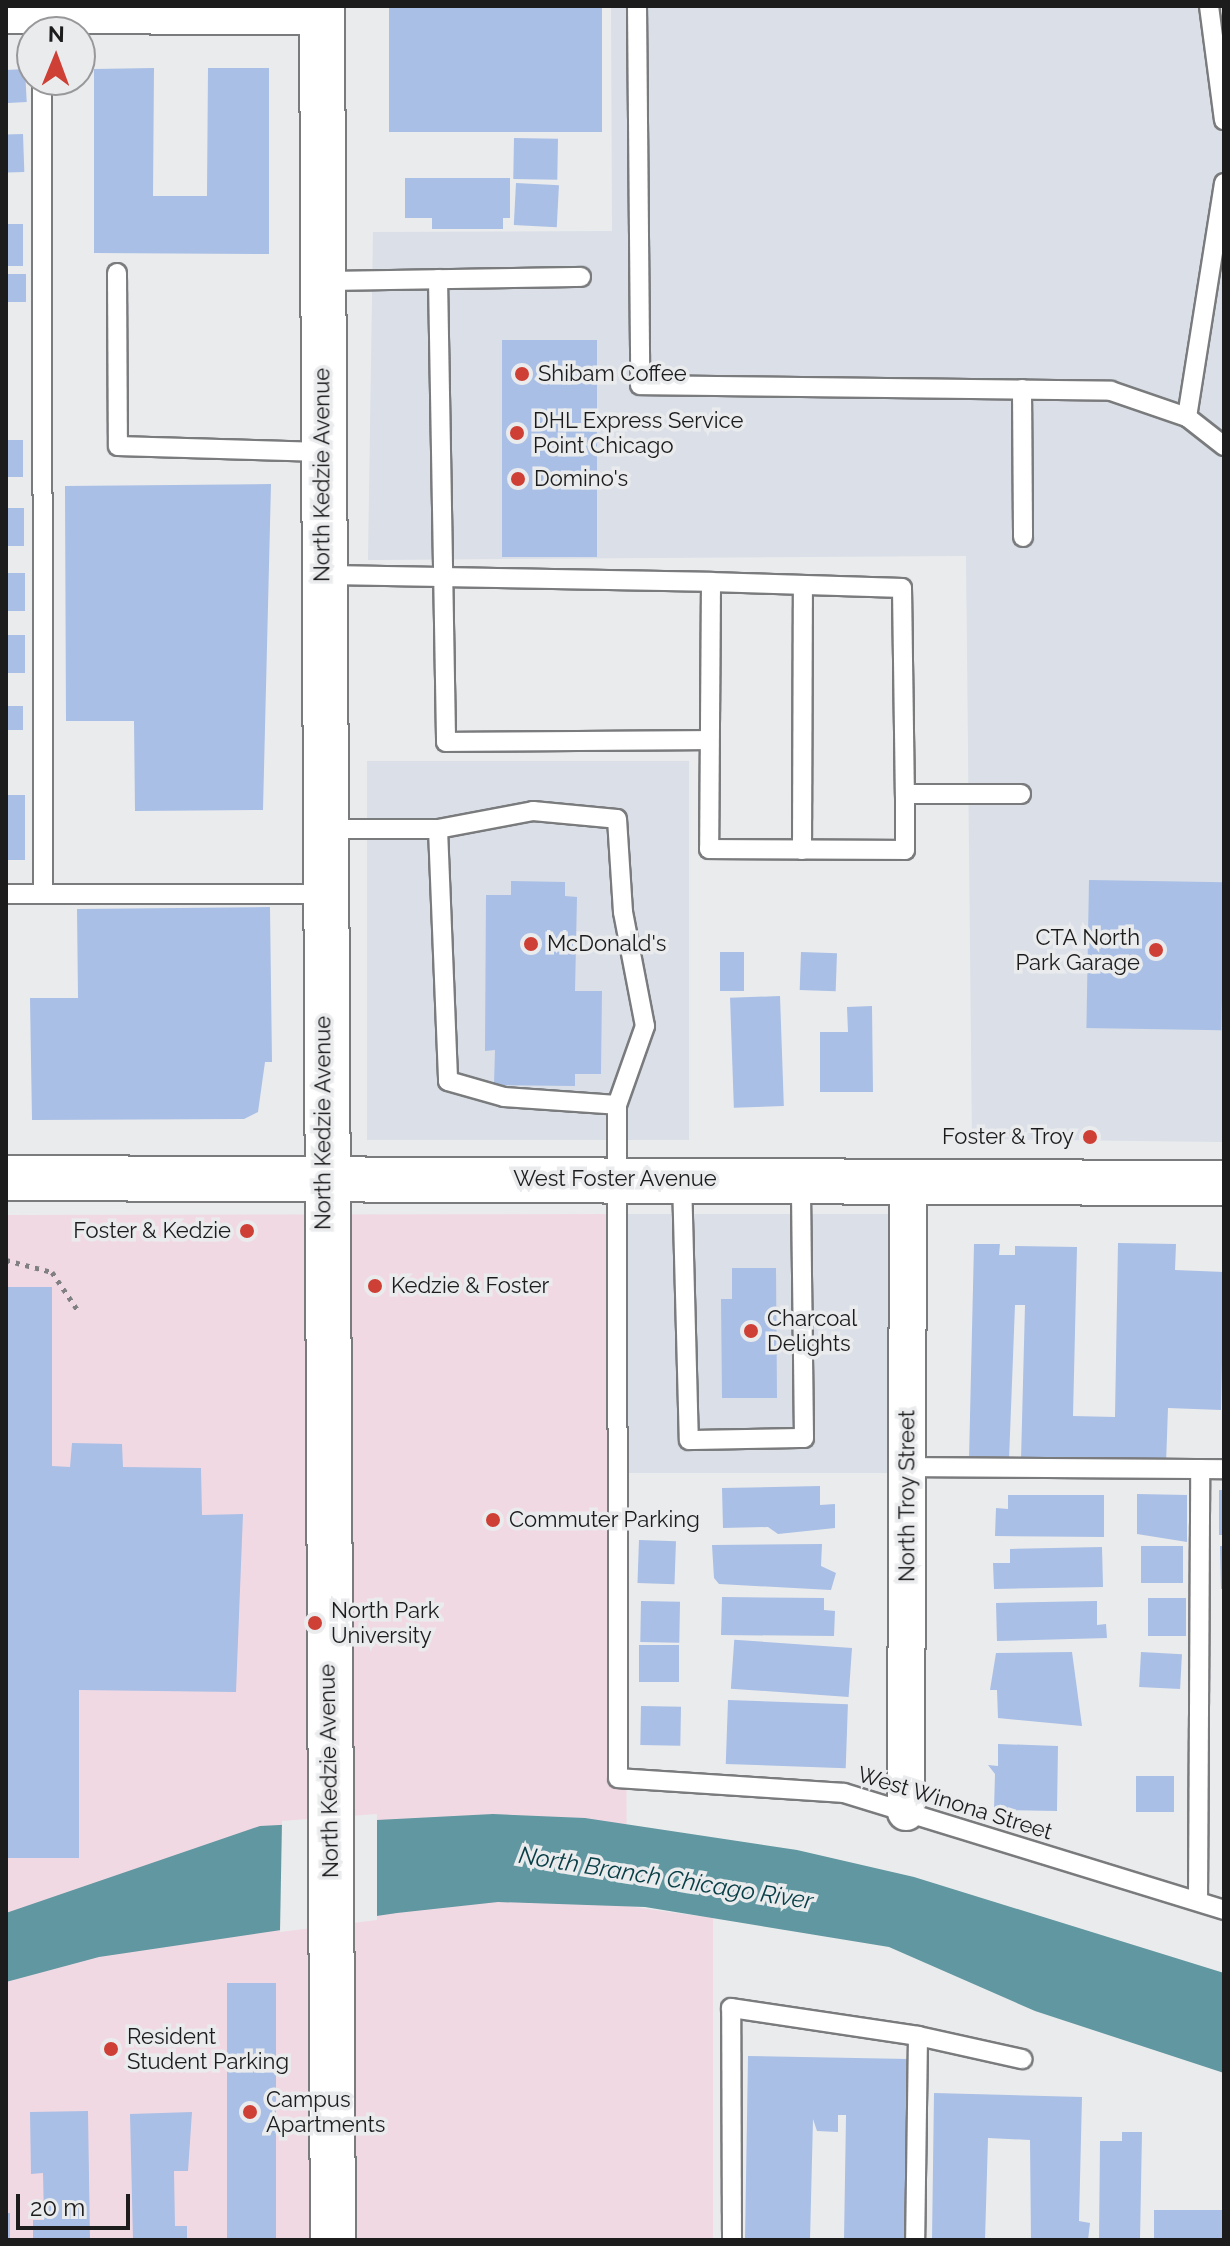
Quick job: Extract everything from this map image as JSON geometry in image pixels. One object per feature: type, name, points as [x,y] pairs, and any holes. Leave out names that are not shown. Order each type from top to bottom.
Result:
[{"type":"main road","name":"North Kedzie Avenue","points":[[322,11],[323,1178],[333,2240]]},
{"type":"main road","name":"West Foster Avenue","points":[[6,1178],[1224,1183]]},
{"type":"street","points":[[96,17],[322,11]]},
{"type":"street","name":"North Troy Street","points":[[906,1812],[908,1180]]},
{"type":"lane","points":[[637,6],[640,385],[1111,391],[1187,417],[1224,446]]},
{"type":"lane","points":[[1209,6],[1224,120]]},
{"type":"lane","points":[[42,96],[43,894]]},
{"type":"lane","points":[[1187,417],[1224,183]]},
{"type":"lane","points":[[117,273],[118,446],[322,452]]},
{"type":"lane","points":[[322,281],[581,277]]},
{"type":"lane","points":[[438,279],[446,742],[709,740]]},
{"type":"lane","points":[[1022,389],[1023,537]]},
{"type":"lane","points":[[322,575],[444,576],[711,582],[902,588],[905,850],[709,849],[711,582]]},
{"type":"lane","points":[[802,850],[803,585]]},
{"type":"lane","points":[[905,794],[1021,794]]},
{"type":"lane","points":[[323,829],[438,829],[533,811],[617,819],[623,912],[645,1026],[617,1105],[618,1179]]},
{"type":"lane","points":[[438,829],[448,1081],[504,1097],[617,1105]]},
{"type":"lane","points":[[6,894],[323,894]]},
{"type":"lane","name":"West Winona Street","points":[[618,1179],[618,1778],[844,1793],[1224,1910]]},
{"type":"lane","points":[[682,1179],[689,1440],[804,1438],[801,1179]]},
{"type":"lane","points":[[907,1467],[1224,1469]]},
{"type":"lane","points":[[1198,1901],[1200,1469]]},
{"type":"lane","points":[[732,2240],[731,2008],[918,2036],[1022,2059]]},
{"type":"lane","points":[[915,2240],[918,2036]]},
{"type":"path","points":[[6,1260],[52,1272],[79,1312]]},
{"type":"shaded area","points":[[611,6],[1224,6],[1224,1142],[972,1139],[966,556],[368,560],[373,232],[612,231]]},
{"type":"shaded area","points":[[367,761],[689,761],[689,1140],[367,1140]]},
{"type":"shaded area","points":[[624,1214],[911,1214],[911,1473],[624,1473]]},
{"type":"shaded area","name":"North Park University","points":[[624,1214],[627,1906],[713,1918],[713,2240],[6,2240],[6,1215]]},
{"type":"water","name":"North Branch Chicago River","points":[[493,1814],[585,1818],[797,1850],[914,1877],[1224,1973],[1224,2073],[1035,2011],[889,1947],[645,1907],[498,1902],[397,1913],[99,1957],[6,1982],[6,1913],[260,1826]]},
{"type":"pier","points":[[377,1814],[377,1920],[280,1932],[282,1821]]},
{"type":"building","points":[[389,6],[602,6],[602,132],[389,132]]},
{"type":"building","points":[[154,68],[153,196],[207,196],[208,68],[269,68],[269,254],[94,253],[96,69]]},
{"type":"building","points":[[16,69],[16,96],[26,96],[27,102],[8,103],[6,70]]},
{"type":"building","points":[[23,134],[24,172],[7,173],[6,135]]},
{"type":"building","points":[[514,138],[558,139],[557,180],[513,179]]},
{"type":"building","points":[[405,178],[510,178],[510,218],[503,218],[503,229],[432,229],[432,218],[405,218]]},
{"type":"building","points":[[516,183],[559,185],[557,227],[514,225]]},
{"type":"building","points":[[6,224],[23,224],[23,266],[6,266]]},
{"type":"building","points":[[6,274],[26,274],[26,302],[6,302]]},
{"type":"building","points":[[502,340],[597,340],[597,557],[502,557]]},
{"type":"building","points":[[6,440],[23,440],[23,477],[6,477]]},
{"type":"building","points":[[271,484],[263,810],[135,811],[134,721],[66,721],[65,486]]},
{"type":"building","points":[[6,508],[24,508],[24,546],[6,546]]},
{"type":"building","points":[[6,573],[25,573],[25,611],[6,611]]},
{"type":"building","points":[[6,635],[25,635],[25,673],[6,673]]},
{"type":"building","points":[[6,706],[23,706],[23,730],[6,730]]},
{"type":"building","points":[[6,795],[25,795],[25,860],[6,860]]},
{"type":"building","name":"CTA North Park Garage","points":[[1089,880],[1224,882],[1221,1030],[1086,1028]]},
{"type":"building","name":"McDonald's","points":[[511,881],[565,882],[565,896],[577,897],[575,991],[602,991],[601,1074],[575,1074],[575,1086],[494,1085],[495,1050],[485,1051],[486,895],[511,895]]},
{"type":"building","points":[[270,907],[272,1062],[265,1062],[258,1112],[244,1119],[32,1120],[30,998],[78,998],[77,909]]},
{"type":"building","points":[[720,952],[744,952],[744,991],[720,991]]},
{"type":"building","points":[[801,952],[837,953],[836,991],[800,990]]},
{"type":"building","points":[[780,996],[784,1106],[734,1108],[730,998]]},
{"type":"building","points":[[872,1006],[873,1092],[820,1092],[820,1032],[848,1032],[847,1007]]},
{"type":"building","points":[[1118,1243],[1176,1244],[1175,1270],[1224,1272],[1221,1410],[1168,1408],[1166,1464],[1021,1460],[1025,1305],[1015,1305],[1009,1460],[969,1460],[974,1244],[1000,1244],[999,1255],[1015,1255],[1015,1246],[1077,1247],[1073,1416],[1115,1417]]},
{"type":"building","name":"Charcoal Delights","points":[[732,1268],[776,1268],[777,1398],[722,1398],[721,1299],[732,1299]]},
{"type":"building","points":[[6,1287],[52,1287],[52,1466],[70,1467],[72,1443],[122,1444],[123,1467],[201,1468],[202,1515],[243,1514],[236,1692],[79,1690],[79,1858],[6,1858]]},
{"type":"building","points":[[820,1486],[820,1505],[835,1504],[835,1528],[778,1534],[768,1527],[723,1528],[722,1488]]},
{"type":"building","points":[[1219,1490],[1224,1490],[1224,1535],[1219,1535]]},
{"type":"building","points":[[1137,1494],[1187,1495],[1187,1542],[1137,1534]]},
{"type":"building","points":[[1008,1495],[1104,1495],[1104,1537],[995,1536],[996,1508],[1008,1509]]},
{"type":"building","points":[[639,1540],[676,1541],[674,1584],[637,1583]]},
{"type":"building","points":[[822,1544],[821,1566],[836,1573],[831,1590],[719,1584],[714,1578],[712,1545]]},
{"type":"building","points":[[1141,1546],[1183,1546],[1183,1583],[1141,1583]]},
{"type":"building","points":[[1220,1546],[1224,1546],[1224,1589],[1221,1589]]},
{"type":"building","points":[[1102,1547],[1103,1587],[994,1589],[993,1563],[1010,1563],[1010,1549]]},
{"type":"building","points":[[722,1597],[824,1598],[824,1610],[835,1611],[834,1636],[721,1635]]},
{"type":"building","points":[[1148,1598],[1186,1598],[1186,1636],[1148,1636]]},
{"type":"building","points":[[641,1601],[680,1602],[679,1643],[640,1642]]},
{"type":"building","points":[[1097,1601],[1097,1625],[1106,1624],[1107,1638],[997,1641],[996,1603]]},
{"type":"building","points":[[734,1640],[852,1648],[849,1697],[731,1689]]},
{"type":"building","points":[[639,1645],[679,1645],[679,1682],[639,1682]]},
{"type":"building","points":[[1072,1652],[1082,1726],[998,1718],[997,1690],[990,1690],[996,1653]]},
{"type":"building","points":[[1141,1652],[1182,1654],[1180,1689],[1139,1687]]},
{"type":"building","points":[[728,1700],[848,1704],[846,1768],[726,1764]]},
{"type":"building","points":[[641,1706],[681,1707],[680,1746],[640,1745]]},
{"type":"building","points":[[998,1744],[1058,1746],[1057,1811],[994,1810],[995,1774],[988,1765],[998,1766]]},
{"type":"building","points":[[1136,1776],[1174,1776],[1174,1812],[1136,1812]]},
{"type":"building","name":"Campus Apartments","points":[[227,1983],[276,1983],[276,2240],[227,2240]]},
{"type":"building","points":[[748,2056],[909,2059],[906,2240],[844,2240],[846,2115],[838,2115],[838,2132],[817,2131],[813,2119],[810,2240],[745,2240]]},
{"type":"building","points":[[934,2093],[1082,2097],[1079,2221],[1090,2223],[1088,2240],[1031,2240],[1030,2140],[988,2138],[985,2240],[932,2240]]},
{"type":"building","points":[[88,2111],[90,2240],[33,2240],[33,2220],[44,2220],[43,2173],[31,2174],[30,2112]]},
{"type":"building","points":[[192,2112],[188,2171],[174,2171],[175,2226],[187,2226],[187,2240],[133,2240],[130,2114]]},
{"type":"building","points":[[1122,2132],[1142,2132],[1140,2240],[1099,2240],[1100,2141],[1122,2141]]},
{"type":"building","points":[[1154,2210],[1224,2210],[1224,2240],[1154,2240]]},
{"type":"building","points":[[6,2213],[10,2213],[10,2240],[6,2240]]},
{"type":"place","name":"Shibam Coffee","points":[[522,374]]},
{"type":"place","name":"DHL Express Service Point Chicago","points":[[517,433]]},
{"type":"place","name":"Domino's","points":[[518,479]]},
{"type":"place","name":"McDonald's","points":[[531,944]]},
{"type":"place","name":"CTA North Park Garage","points":[[1156,950]]},
{"type":"place","name":"Foster & Troy","points":[[1090,1137]]},
{"type":"place","name":"Foster & Kedzie","points":[[247,1231]]},
{"type":"place","name":"Kedzie & Foster","points":[[375,1286]]},
{"type":"place","name":"Charcoal Delights","points":[[751,1331]]},
{"type":"place","name":"Commuter Parking","points":[[493,1520]]},
{"type":"place","name":"North Park University","points":[[315,1623]]},
{"type":"place","name":"Resident Student Parking","points":[[111,2049]]},
{"type":"place","name":"Campus Apartments","points":[[250,2112]]}]
